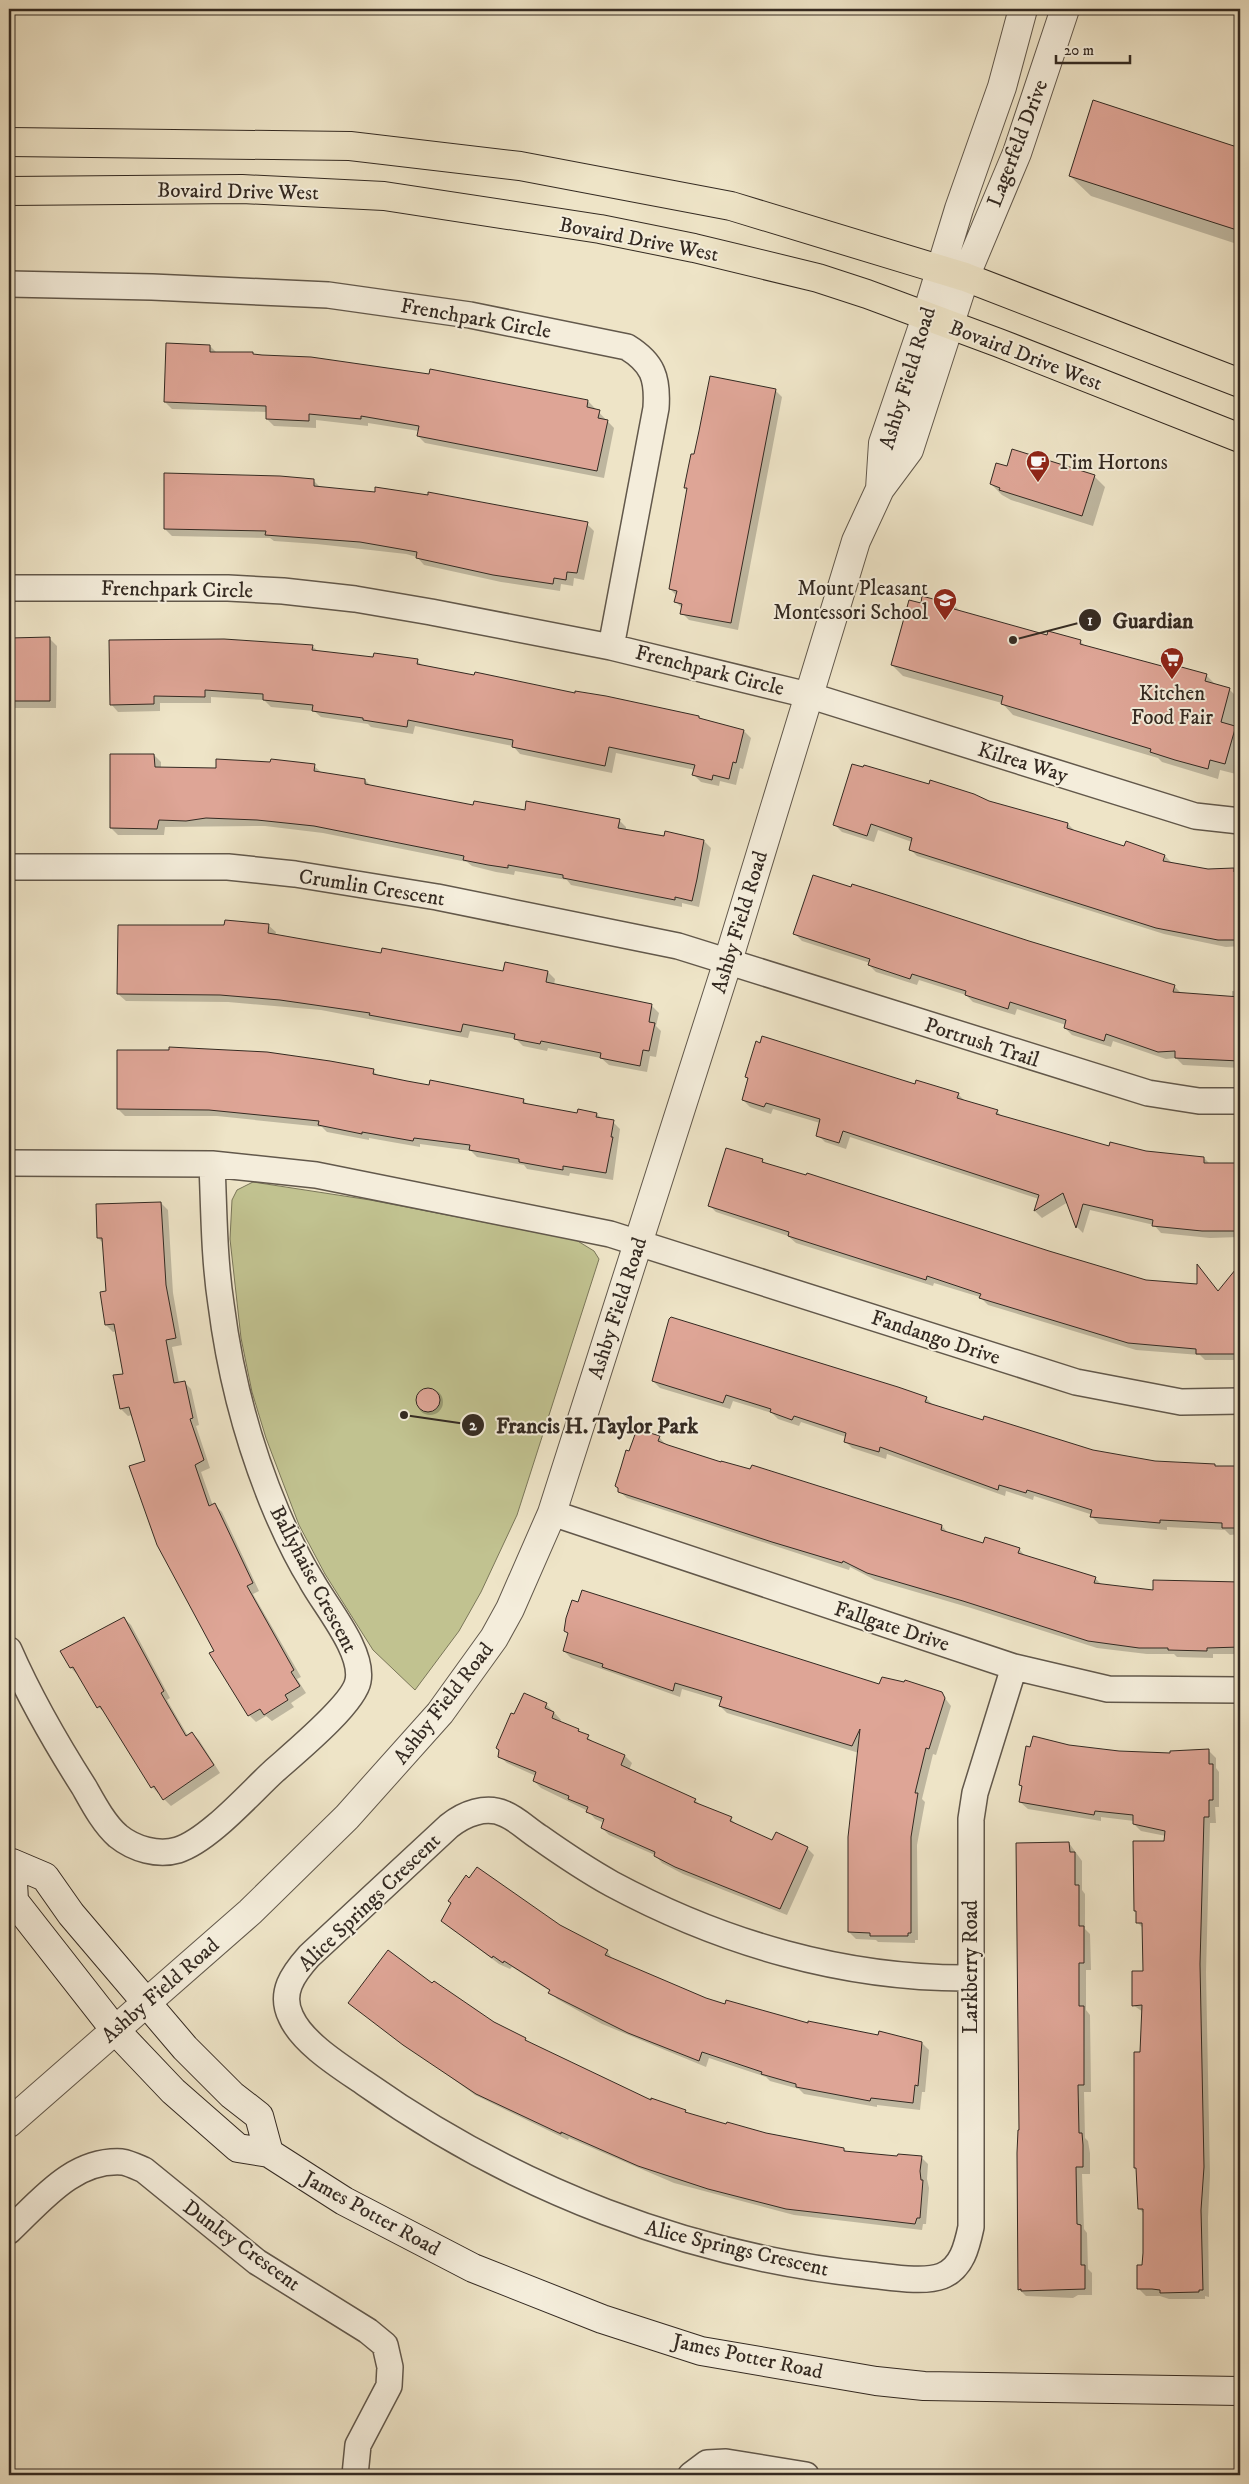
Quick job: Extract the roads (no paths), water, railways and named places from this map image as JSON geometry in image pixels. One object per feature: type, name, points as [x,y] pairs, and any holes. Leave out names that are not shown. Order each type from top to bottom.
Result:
[{"type":"main road","points":[[9,128],[50,142]]},
{"type":"main road","points":[[9,142],[350,146],[520,166],[731,206],[965,277],[1240,383]]},
{"type":"main road","name":"Bovaird Drive West","points":[[9,191],[242,189],[384,196],[600,229],[694,248],[818,278],[867,294],[1240,438]]},
{"type":"street","name":"Lagerfeld Drive","points":[[940,269],[1002,87],[1023,9]]},
{"type":"street","name":"Lagerfeld Drive","points":[[965,277],[1017,152],[1065,9]]},
{"type":"street","name":"Ashby Field Road","points":[[937,321],[940,269]]},
{"type":"street","name":"Ashby Field Road","points":[[9,2123],[146,2003],[302,1862],[423,1735],[457,1692],[494,1638],[510,1609],[552,1513],[728,961],[856,540],[880,489],[883,443],[937,321],[965,277]]},
{"type":"street","name":"Frenchpark Circle","points":[[9,284],[328,295],[470,316],[627,347],[642,357],[651,370],[658,387],[656,408],[611,646]]},
{"type":"street","name":"Frenchpark Circle","points":[[9,588],[218,588],[283,591],[412,609],[611,646],[808,695]]},
{"type":"street","name":"Kilrea Way","points":[[808,695],[1195,816],[1240,821]]},
{"type":"street","name":"Crumlin Crescent","points":[[9,867],[228,867],[295,874],[456,901],[678,946],[728,961]]},
{"type":"street","name":"Portrush Trail","points":[[728,961],[1110,1083],[1173,1098],[1240,1101]]},
{"type":"street","points":[[9,1163],[212,1164],[316,1174],[588,1228],[639,1242]]},
{"type":"street","name":"Ballyhaise Crescent","points":[[9,1650],[53,1738],[101,1814],[115,1834],[130,1845],[147,1851],[174,1851],[202,1838],[332,1717],[352,1695],[358,1683],[358,1668],[352,1649],[292,1546],[277,1512],[254,1449],[237,1388],[221,1304],[216,1260],[212,1164]]},
{"type":"street","name":"Fandango Drive","points":[[639,1242],[1076,1382],[1181,1402],[1240,1401]]},
{"type":"street","name":"Fallgate Drive","points":[[552,1513],[1014,1667],[1108,1690],[1240,1690]]},
{"type":"street","name":"Larkberry Road","points":[[953,2268],[962,2258],[971,2227],[970,1877],[974,1794],[1014,1667]]},
{"type":"street","name":"Alice Springs Crescent","points":[[953,2268],[944,2275],[933,2279],[853,2273],[796,2264],[682,2238],[636,2224],[585,2205],[488,2159],[446,2136],[396,2105],[341,2066],[297,2028],[290,2016],[287,1986],[295,1972],[309,1956],[449,1826],[471,1813],[485,1810],[504,1814],[574,1862],[653,1905],[751,1944],[834,1966],[931,1978],[970,1978]]},
{"type":"street","name":"James Potter Road","points":[[11,1860],[45,1877],[71,1914],[185,2048],[232,2095],[259,2116],[269,2153]]},
{"type":"street","name":"James Potter Road","points":[[11,1860],[14,1901],[115,2030],[173,2091],[238,2148],[269,2153],[344,2202],[472,2268],[602,2319],[701,2351],[876,2381],[924,2386],[1240,2391]]},
{"type":"street","name":"Dunley Crescent","points":[[9,2231],[69,2176],[87,2167],[103,2163],[124,2162],[144,2170],[257,2262],[368,2331],[385,2345],[390,2367],[389,2386],[358,2445],[355,2475]]},
{"type":"street","points":[[691,2475],[707,2463],[726,2462],[806,2475]]},
{"type":"place","name":"Tim Hortons","points":[[1038,483]]},
{"type":"place","name":"Mount Pleasant Montessori School","points":[[945,621]]},
{"type":"place","name":"Guardian","points":[[1013,640]]},
{"type":"place","name":"Kitchen Food Fair","points":[[1172,680]]},
{"type":"place","name":"Francis H. Taylor Park","points":[[404,1415]]}]
